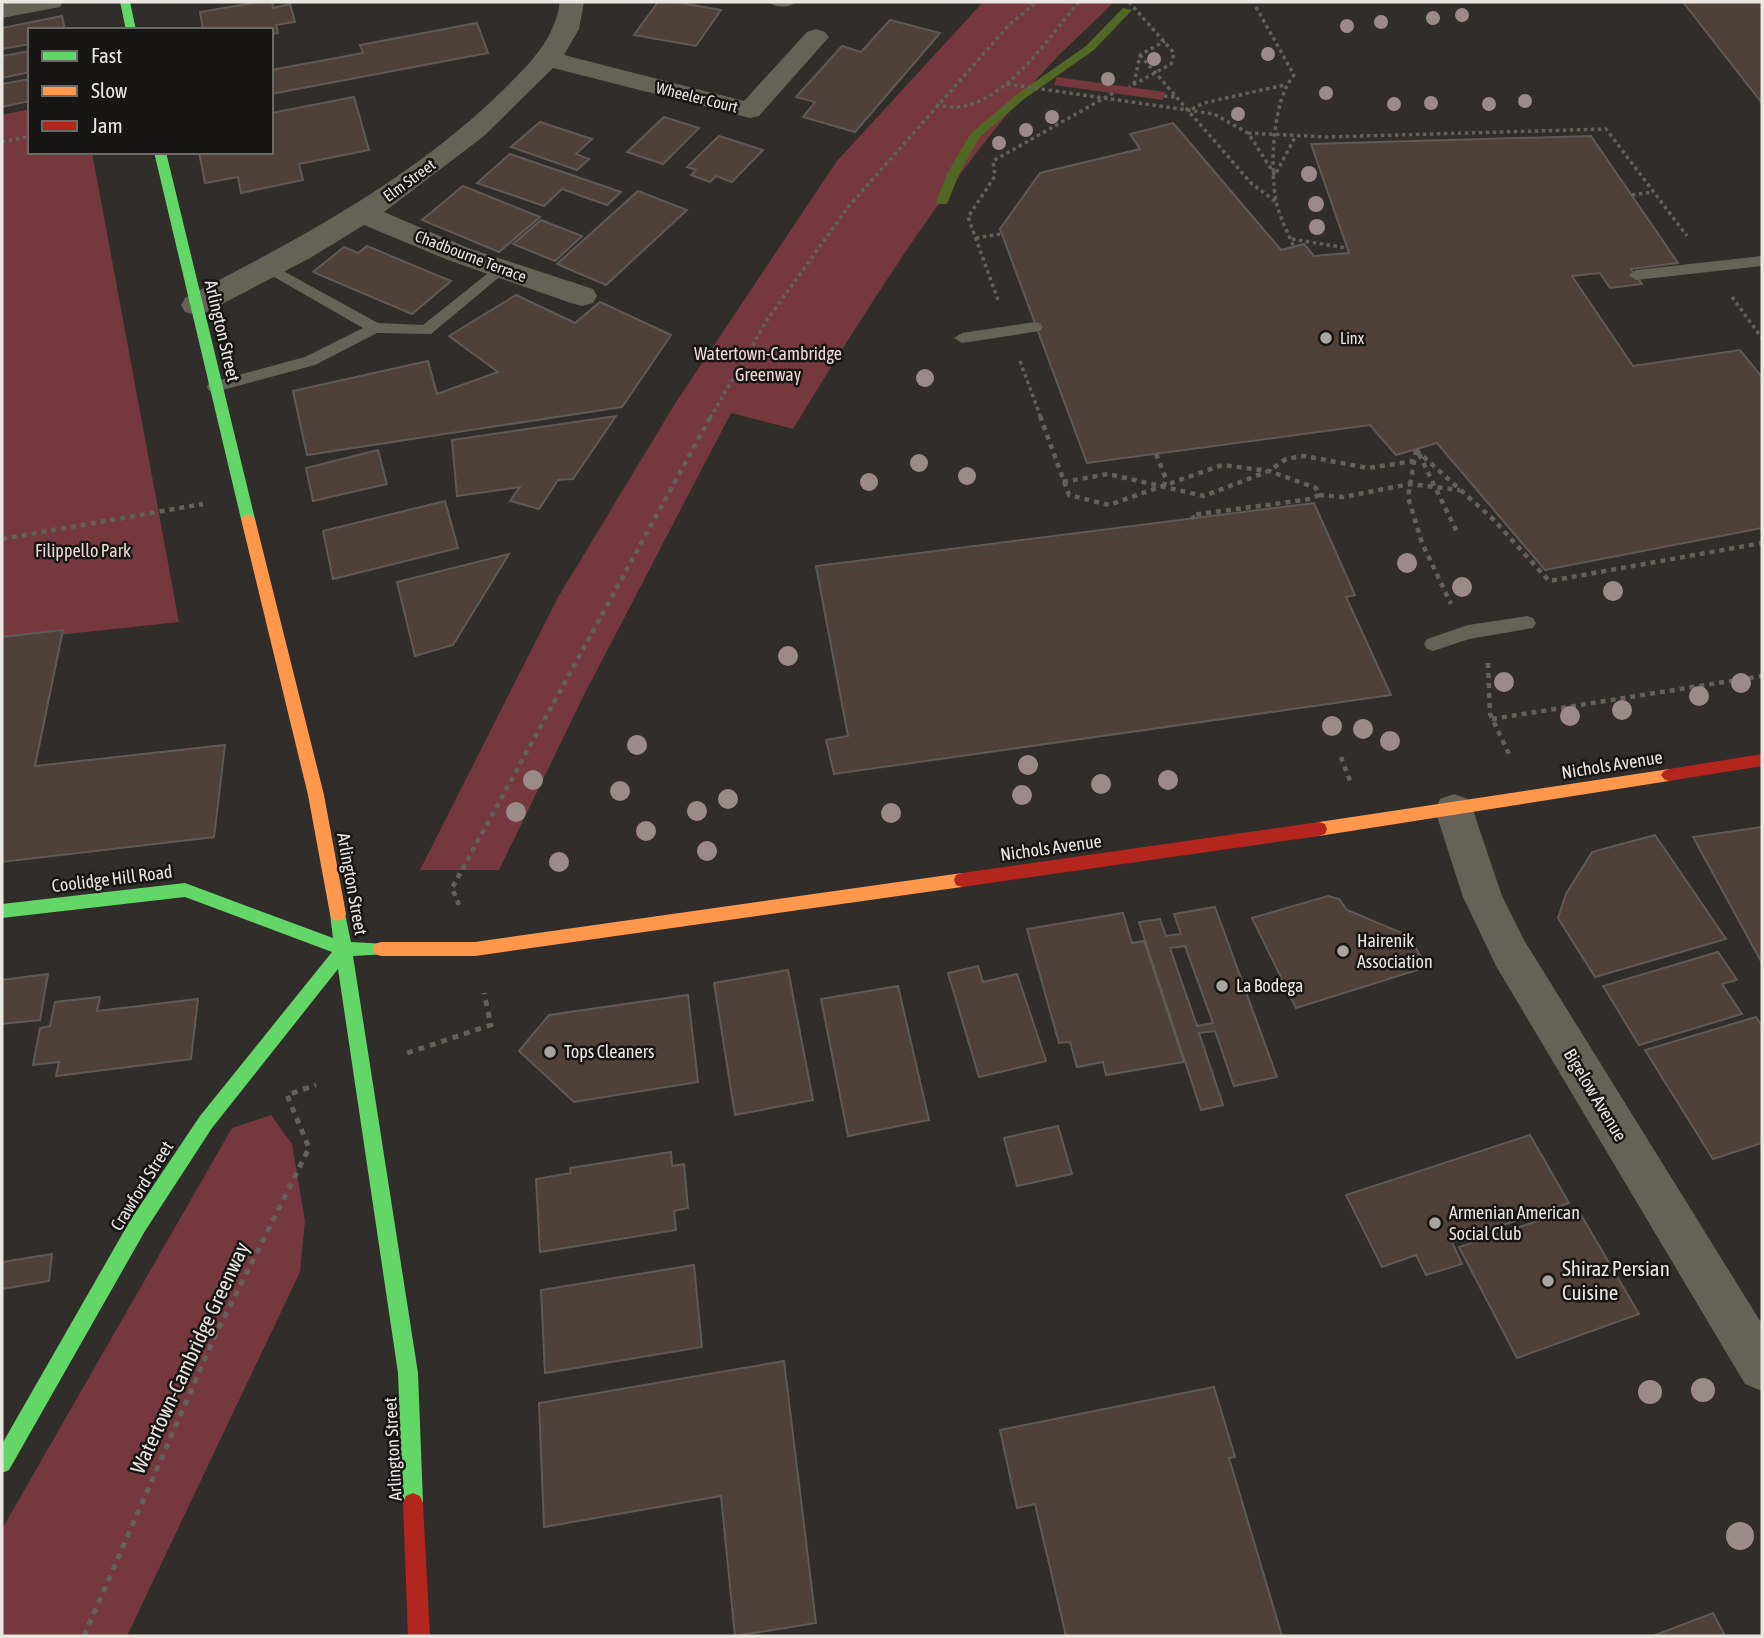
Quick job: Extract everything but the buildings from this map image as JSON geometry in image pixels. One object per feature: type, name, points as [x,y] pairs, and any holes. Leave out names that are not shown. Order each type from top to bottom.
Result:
[{"type":"street","points":[[2,11],[51,2]]},
{"type":"street","points":[[125,2],[131,28]]},
{"type":"street","name":"Elm Street","points":[[196,304],[314,243],[415,177],[461,141],[505,104],[548,60],[564,36],[571,17],[572,2]]},
{"type":"street","name":"Wheeler Court","points":[[548,60],[750,110],[816,37]]},
{"type":"street","name":"Arlington Street","points":[[160,154],[316,795],[344,948],[408,1373],[419,1636]]},
{"type":"street","name":"Chadbourne Terrace","points":[[360,214],[382,220],[458,254],[582,296]]},
{"type":"street","name":"Nichols Avenue","points":[[344,948],[475,950],[1454,810],[1762,760]]},
{"type":"street","name":"Bigelow Avenue","points":[[1454,810],[1483,897],[1510,953],[1762,1367]]},
{"type":"street","name":"Coolidge Hill Road","points":[[2,911],[185,890],[344,948]]},
{"type":"street","name":"Crawford Street","points":[[2,1463],[138,1225],[206,1122],[344,948]]},
{"type":"lane","points":[[775,2],[790,2]]},
{"type":"lane","points":[[1636,275],[1762,261]]},
{"type":"lane","points":[[267,267],[375,328],[426,330],[502,269]]},
{"type":"lane","points":[[962,338],[1035,327]]},
{"type":"lane","points":[[215,387],[310,361],[375,328]]},
{"type":"lane","points":[[1433,644],[1468,632],[1527,623]]},
{"type":"path","points":[[452,888],[690,454],[768,320],[849,206],[1010,24],[1037,2]]},
{"type":"path","points":[[936,105],[954,107],[980,101],[1007,84],[1079,2]]},
{"type":"path","points":[[1129,2],[1164,40],[1174,53],[1171,64],[1131,86],[1140,55],[1164,40]]},
{"type":"path","points":[[1256,7],[1294,75],[1285,85],[1278,103],[1275,135],[1276,202],[1294,247]]},
{"type":"path","points":[[1140,55],[1251,183],[1276,202]]},
{"type":"path","points":[[1007,84],[1214,114],[1248,133],[1295,137],[1606,129],[1762,338]]},
{"type":"path","points":[[1190,110],[1204,103],[1285,85]]},
{"type":"path","points":[[1113,93],[993,161],[995,176],[968,217],[1069,495],[1109,505],[1222,465],[1269,471],[1316,488],[1318,495]]},
{"type":"path","points":[[1164,96],[1175,97]]},
{"type":"path","points":[[1248,133],[1275,175]]},
{"type":"path","points":[[2,142],[28,136]]},
{"type":"path","points":[[1275,175],[1295,137]]},
{"type":"path","points":[[1632,195],[1654,192]]},
{"type":"path","points":[[976,238],[1001,234]]},
{"type":"path","points":[[1291,239],[1347,248]]},
{"type":"path","points":[[1416,450],[1408,497],[1414,521],[1451,604]]},
{"type":"path","points":[[1416,450],[1457,532]]},
{"type":"path","points":[[1416,450],[1494,520],[1549,581],[1762,543]]},
{"type":"path","points":[[1156,454],[1166,478],[1164,487]]},
{"type":"path","points":[[1063,482],[1108,474],[1204,496],[1269,471],[1286,459],[1304,456],[1368,468],[1414,461]]},
{"type":"path","points":[[1194,519],[1192,515],[1289,505],[1318,495],[1343,497],[1410,484],[1461,490]]},
{"type":"path","points":[[2,539],[242,497]]},
{"type":"path","points":[[1488,659],[1492,719],[1515,767]]},
{"type":"path","points":[[1492,719],[1762,676]]},
{"type":"path","points":[[1341,757],[1354,792]]},
{"type":"path","name":"Watertown-Cambridge Greenway","points":[[84,1636],[214,1338],[309,1148],[287,1094]]},
{"type":"green space","name":"Watertown-Cambridge Greenway","points":[[983,2],[1114,2],[1044,71],[968,163],[878,294],[793,429],[731,413],[584,695],[499,870],[420,870],[557,599],[676,402],[837,161]]},
{"type":"green space","points":[[1057,77],[1165,92],[1163,100],[1054,85]]},
{"type":"green space","name":"Filippello Park","points":[[28,109],[28,154],[92,154],[179,622],[2,641],[2,115]]},
{"type":"green space","points":[[271,1115],[292,1144],[305,1221],[300,1272],[127,1636],[2,1636],[2,1529],[232,1128]]},
{"type":"waterway","points":[[942,202],[953,174],[974,136],[1020,97],[1090,48],[1127,10]]},
{"type":"traffic: fast","points":[[125,2],[131,28]]},
{"type":"traffic: fast","points":[[160,154],[248,519]]},
{"type":"traffic: fast","points":[[2,911],[185,890],[344,949],[381,949]]},
{"type":"traffic: fast","points":[[338,914],[408,1373],[413,1503]]},
{"type":"traffic: fast","points":[[2,1463],[138,1225],[206,1122],[344,949]]},
{"type":"traffic: slow","points":[[248,519],[316,795],[338,914]]},
{"type":"traffic: slow","points":[[1319,829],[1669,775]]},
{"type":"traffic: slow","points":[[381,949],[475,949],[962,880]]},
{"type":"traffic: jam","points":[[1669,775],[1762,760]]},
{"type":"traffic: jam","points":[[962,880],[1319,829]]},
{"type":"traffic: jam","points":[[413,1503],[419,1636]]},
{"type":"place","name":"Linx","points":[[1326,338]]},
{"type":"place","name":"Hairenik Association","points":[[1343,951]]},
{"type":"place","name":"La Bodega","points":[[1222,986]]},
{"type":"place","name":"Tops Cleaners","points":[[550,1052]]},
{"type":"place","name":"Armenian American Social Club","points":[[1435,1223]]},
{"type":"place","name":"Shiraz Persian Cuisine","points":[[1548,1281]]}]
